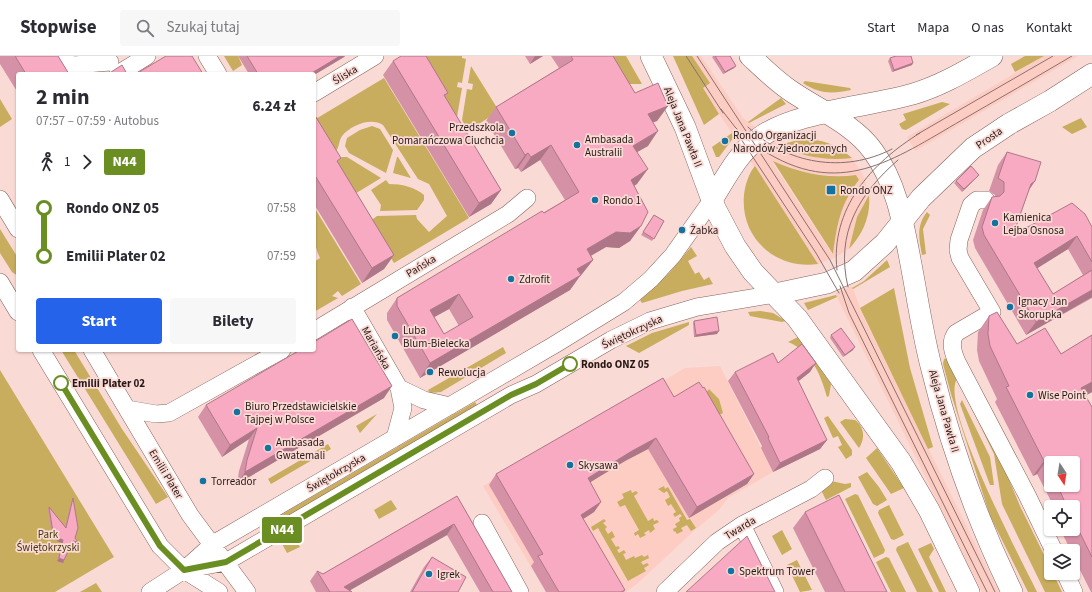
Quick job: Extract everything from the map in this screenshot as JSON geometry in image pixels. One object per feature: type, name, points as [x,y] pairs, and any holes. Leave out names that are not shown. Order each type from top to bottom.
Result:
[{"type":"main road","name":"Aleja Jana Pawła II","points":[[651,56],[685,127],[712,200]]},
{"type":"main road","points":[[750,56],[788,89],[854,132],[873,150],[891,183],[903,221],[876,253],[854,270],[827,283],[775,294]]},
{"type":"main road","points":[[969,592],[926,506],[904,467],[804,326],[753,272],[741,256],[723,225],[712,200],[742,154],[759,137],[788,122],[922,91],[992,56]]},
{"type":"main road","name":"Prosta","points":[[903,221],[921,198],[973,148],[1009,124],[1050,101],[1092,74]]},
{"type":"main road","name":"Aleja Jana Pawła II","points":[[903,221],[930,364],[943,414],[977,515],[1012,592]]},
{"type":"street","points":[[53,56],[55,60],[74,65],[114,68],[147,56]]},
{"type":"street","points":[[207,56],[217,72]]},
{"type":"street","name":"Śliska","points":[[316,92],[375,56]]},
{"type":"street","name":"Pańska","points":[[316,330],[508,214],[527,198]]},
{"type":"street","points":[[0,199],[16,226]]},
{"type":"street","name":"Świętokrzyska","points":[[150,592],[184,570],[213,544],[450,406],[624,302],[642,287],[673,255],[712,200]]},
{"type":"street","points":[[986,200],[977,200],[971,205],[958,240],[958,250],[960,258],[992,312],[956,333],[953,337],[952,347],[957,362],[1027,495],[1051,544]]},
{"type":"street","points":[[0,282],[16,302]]},
{"type":"street","name":"Świętokrzyska","points":[[184,570],[226,562],[511,395],[546,378],[630,330],[664,316],[687,309],[775,294]]},
{"type":"street","name":"Mariańska","points":[[352,307],[399,388],[403,408],[395,438]]},
{"type":"street","points":[[42,352],[160,546],[184,570],[219,592]]},
{"type":"street","name":"Emilii Plater","points":[[93,352],[190,515],[213,544],[247,592]]},
{"type":"street","points":[[127,409],[156,414],[170,413],[278,352]]},
{"type":"street","points":[[399,388],[424,400],[450,406]]},
{"type":"street","name":"Twarda","points":[[665,592],[717,542],[742,525],[811,489],[825,478]]},
{"type":"street","points":[[482,523],[520,592]]},
{"type":"street","points":[[742,525],[775,592]]},
{"type":"street","points":[[1068,580],[1074,592]]},
{"type":"shaded area","points":[[681,56],[701,56],[743,118],[779,145],[796,153],[820,158],[852,158],[863,175],[869,195],[857,217],[849,249],[834,258],[818,264]],"holes":[[[772,162],[793,170],[834,176],[856,175],[859,180],[841,210],[836,227],[832,254]]]},
{"type":"shaded area","points":[[1044,56],[1078,56],[915,151],[907,137]]},
{"type":"shaded area","points":[[852,286],[863,316],[999,592],[982,592],[835,293]]},
{"type":"shaded area","points":[[720,366],[773,472],[728,498],[718,511],[626,592],[546,592],[483,486],[685,368]]},
{"type":"green space","points":[[224,56],[238,56],[242,65],[233,71]]},
{"type":"green space","points":[[419,56],[462,56],[462,58],[466,59],[462,83],[458,82],[457,87],[462,88],[457,117]]},
{"type":"green space","points":[[613,56],[626,56],[642,84],[629,84]]},
{"type":"green space","points":[[673,56],[692,56],[710,83],[703,88],[719,114],[704,125]]},
{"type":"green space","points":[[1025,56],[1044,56],[1015,72],[1011,64]]},
{"type":"green space","points":[[471,66],[499,111],[468,131],[462,120],[467,89],[472,90],[473,84],[468,83]]},
{"type":"green space","points":[[384,78],[469,218],[394,263],[369,222],[377,216],[416,215],[417,219],[429,232],[447,216],[429,184],[418,179],[383,125],[373,122],[361,123],[342,136],[334,153],[316,123],[316,119]]},
{"type":"green space","points":[[805,81],[850,88],[851,90],[838,92],[820,91],[803,83]]},
{"type":"green space","points":[[781,98],[786,104],[749,123],[748,122]]},
{"type":"green space","points":[[0,99],[12,119],[0,127]]},
{"type":"green space","points":[[942,102],[950,104],[906,130],[902,129],[899,124],[906,120],[903,114]]},
{"type":"green space","points":[[1081,118],[1087,127],[1072,134],[1062,127]]},
{"type":"green space","points":[[372,126],[380,129],[393,150],[386,173],[349,153],[345,146],[347,138],[360,130]]},
{"type":"green space","points":[[732,133],[734,137],[719,157],[716,157],[712,147]]},
{"type":"green space","points":[[802,139],[828,143],[841,149],[852,158],[833,159],[814,157],[796,153],[779,145]]},
{"type":"green space","points":[[342,157],[347,157],[381,178],[353,195],[335,163]]},
{"type":"green space","points":[[398,157],[411,178],[393,173]]},
{"type":"green space","points":[[773,161],[793,169],[814,174],[835,176],[856,175],[859,180],[843,206],[836,233],[833,254]]},
{"type":"green space","points":[[755,166],[818,264],[803,265],[788,262],[775,256],[764,248],[755,237],[748,225],[744,211],[744,195],[748,179]]},
{"type":"green space","points":[[386,180],[389,184],[408,186],[424,195],[424,200],[417,210],[380,211],[381,205],[371,190]]},
{"type":"green space","points":[[869,195],[869,210],[865,224],[862,231],[849,249],[857,217]]},
{"type":"green space","points":[[316,210],[361,284],[342,296],[338,291],[332,296],[338,298],[316,311],[316,261],[320,258],[317,252]]},
{"type":"green space","points":[[927,212],[930,215],[923,229],[926,254],[922,255],[919,233],[921,222]]},
{"type":"green space","points":[[0,229],[16,255],[16,275],[12,272],[0,253]]},
{"type":"green space","points":[[691,247],[697,256],[688,261],[695,274],[699,272],[704,280],[709,277],[713,284],[682,291],[642,303],[640,300],[670,272]]},
{"type":"green space","points":[[887,260],[890,267],[853,289],[852,288],[864,281]]},
{"type":"green space","points":[[894,288],[910,368],[933,447],[928,449],[860,308]]},
{"type":"green space","points":[[836,295],[837,297],[808,310],[804,303]]},
{"type":"green space","points":[[760,311],[773,313],[786,321],[782,322],[750,316],[748,312]]},
{"type":"green space","points":[[689,322],[689,325],[639,353],[626,346],[652,333]]},
{"type":"green space","points":[[798,337],[831,384],[829,396],[827,397],[822,380],[809,358],[803,351],[788,342]]},
{"type":"green space","points":[[503,347],[506,353],[441,392],[430,393],[428,390]]},
{"type":"green space","points":[[62,352],[75,352],[122,429],[168,497],[156,504]]},
{"type":"green space","points":[[947,358],[957,379],[955,394],[960,419],[970,450],[1000,518],[1037,592],[1028,592],[990,516],[951,394],[943,364],[944,359]]},
{"type":"green space","name":"Park Świętokrzyski","points":[[0,370],[114,557],[55,592],[0,592]]},
{"type":"green space","points":[[709,389],[719,399],[723,413],[717,416],[705,394]]},
{"type":"green space","points":[[962,389],[1007,475],[1020,506],[1044,555],[1044,580],[1056,580],[1062,592],[1045,592],[1002,504],[994,454]]},
{"type":"green space","points":[[962,400],[990,457],[994,485],[990,485],[960,404]]},
{"type":"green space","points":[[475,402],[477,405],[263,531],[260,527]]},
{"type":"green space","points":[[377,414],[360,433],[356,426]]},
{"type":"green space","points":[[828,416],[852,450],[852,455],[846,459],[838,447],[842,445],[838,436],[833,438],[824,418]]},
{"type":"green space","points":[[845,419],[855,420],[861,426],[863,437],[859,448],[840,422]]},
{"type":"green space","points":[[328,444],[331,449],[271,484],[268,479]]},
{"type":"green space","points":[[877,448],[904,488],[891,494],[866,458]]},
{"type":"green space","points":[[867,472],[887,500],[877,506],[873,504],[858,477]]},
{"type":"green space","points":[[831,481],[845,484],[851,483],[851,487],[826,500],[822,492],[825,483]]},
{"type":"green space","points":[[664,486],[665,489],[668,487],[687,520],[690,519],[696,528],[691,531],[687,525],[681,528],[683,531],[677,534],[675,531],[674,532],[673,529],[677,527],[675,524],[680,521],[679,518],[682,516],[680,514],[675,517],[673,514],[676,512],[671,504],[668,506],[665,500],[670,497],[667,491],[664,493],[658,489]]},
{"type":"green space","points":[[631,490],[632,493],[636,491],[638,493],[634,496],[648,521],[653,518],[654,521],[657,520],[659,522],[653,525],[655,529],[650,533],[649,530],[644,533],[646,535],[640,538],[638,534],[635,536],[634,533],[639,530],[625,505],[620,507],[617,502],[624,498],[622,494]]},
{"type":"green space","points":[[855,494],[858,495],[885,550],[884,553],[874,558],[845,499]]},
{"type":"green space","points":[[391,500],[397,509],[379,519],[374,510]]},
{"type":"green space","points":[[889,505],[904,535],[894,540],[891,539],[878,513],[879,510]]},
{"type":"green space","points":[[604,519],[606,521],[603,523],[607,527],[605,529],[608,534],[612,531],[615,537],[611,539],[616,547],[618,546],[620,548],[617,550],[619,553],[624,550],[626,553],[623,554],[626,560],[634,556],[635,558],[642,555],[644,557],[648,555],[649,558],[641,562],[643,565],[647,563],[649,565],[644,568],[646,571],[628,581],[598,528],[593,531],[591,527]]},
{"type":"green space","points":[[782,530],[792,549],[782,555],[772,536]]},
{"type":"green space","points":[[287,537],[298,543],[300,547],[287,553],[280,540]]},
{"type":"green space","points":[[908,542],[933,592],[917,592],[896,550],[897,547]]},
{"type":"green space","points":[[931,543],[934,549],[929,557],[946,592],[939,592],[918,549]]},
{"type":"green space","points":[[886,557],[889,558],[906,592],[891,592],[876,562]]},
{"type":"green space","points":[[797,560],[812,590],[800,592],[787,565]]},
{"type":"green space","points":[[96,583],[102,592],[80,592]]},
{"type":"building","points":[[15,56],[58,56],[68,72],[25,72]]},
{"type":"building","points":[[166,56],[192,56],[202,72],[139,72]]},
{"type":"building","points":[[247,56],[340,56],[313,72],[257,72]]},
{"type":"building","points":[[401,56],[426,56],[448,93],[444,95],[501,190],[479,203],[393,61]]},
{"type":"building","name":"Rondo 1","points":[[571,56],[613,56],[635,93],[658,83],[668,106],[648,114],[658,131],[633,146],[648,169],[631,180],[648,212],[641,226],[630,233],[616,232],[587,249],[593,260],[577,269],[581,275],[430,363],[397,306],[397,298],[542,211],[544,213],[579,192],[551,145],[531,157],[528,153],[525,155],[496,107],[573,60]],"holes":[[[459,294],[473,317],[444,334],[430,310]]]},
{"type":"building","points":[[715,56],[730,56],[736,66],[725,72]]},
{"type":"building","points":[[896,56],[911,56],[913,63],[894,70],[890,58]]},
{"type":"building","points":[[122,65],[126,72],[111,72]]},
{"type":"building","points":[[316,117],[341,158],[337,161],[394,255],[372,268],[316,177]]},
{"type":"building","points":[[1007,152],[1041,162],[1035,181],[1031,184],[1013,235],[1072,203],[1085,214],[1092,227],[1092,262],[1077,236],[1034,263],[1053,294],[1092,270],[1092,290],[1036,322],[984,235],[982,227],[992,197],[1000,196],[1004,192],[1004,182],[998,178]]},
{"type":"building","points":[[971,166],[979,175],[964,189],[956,181]]},
{"type":"building","points":[[654,215],[664,221],[654,239],[643,232]]},
{"type":"building","name":"Wise Point","points":[[997,312],[1017,344],[1045,328],[1061,354],[1092,335],[1092,382],[1081,388],[1092,407],[1092,557],[1080,533],[1080,500],[1064,500],[1060,492],[1080,492],[1080,456],[1044,456],[1044,461],[1006,387],[1009,386],[990,346],[988,334],[989,316]]},
{"type":"building","points":[[717,317],[719,331],[696,335],[694,321]]},
{"type":"building","points":[[352,319],[392,386],[245,472],[247,460],[257,428],[230,445],[206,405],[297,352],[316,352],[316,341]]},
{"type":"building","points":[[841,328],[855,347],[845,355],[831,335]]},
{"type":"building","points":[[802,344],[816,363],[797,378],[827,440],[780,463],[768,438],[769,437],[735,372],[773,353],[778,363]]},
{"type":"building","name":"Skysawa","points":[[663,378],[674,397],[699,382],[703,388],[704,387],[754,474],[697,507],[656,438],[632,451],[588,478],[601,502],[581,515],[625,590],[621,592],[559,592],[538,556],[543,554],[496,474]]},
{"type":"building","points":[[839,495],[887,592],[845,592],[805,512]]},
{"type":"building","points":[[457,496],[512,592],[493,592],[454,524],[344,587],[352,592],[330,592],[317,571],[323,574]]},
{"type":"building","points":[[73,498],[78,528],[75,538],[78,542],[73,541],[64,560],[59,558],[63,540],[58,538],[53,532],[49,507],[66,528]]},
{"type":"building","points":[[747,536],[775,592],[686,592]]},
{"type":"building","points":[[432,557],[466,577],[458,592],[412,592]]},
{"type":"tram line","points":[[686,56],[723,113]]},
{"type":"tram line","points":[[697,56],[830,260],[995,592]]},
{"type":"tram line","points":[[916,135],[1053,56]]},
{"type":"tram line","points":[[761,149],[789,164],[816,172],[841,173],[865,169],[912,149],[1072,56]]},
{"type":"tram line","points":[[721,109],[735,127],[749,141]]},
{"type":"tram line","points":[[748,127],[763,140],[780,150],[798,157],[816,161],[835,163],[855,161],[874,157],[892,149]]},
{"type":"tram line","points":[[837,270],[837,248],[840,227],[847,208],[870,173],[885,158],[920,133]]},
{"type":"tram line","points":[[739,136],[816,253],[839,293]]},
{"type":"tram line","points":[[848,287],[845,267],[845,249],[848,232],[854,216],[872,187],[898,160]]},
{"type":"tram line","points":[[840,286],[849,313],[987,592]]},
{"type":"bus line","name":"N44","points":[[61,383],[160,546],[171,559],[184,570],[226,562],[511,395],[536,384],[570,364]]},
{"type":"place","name":"Przedszkola Pomarańczowa Ciuchcia","points":[[512,133]]},
{"type":"place","name":"Rondo Organizacji Narodów Zjednoczonych","points":[[725,141]]},
{"type":"place","name":"Ambasada Australii","points":[[577,145]]},
{"type":"place","name":"Rondo ONZ","points":[[831,190]]},
{"type":"place","name":"Rondo 1","points":[[595,200]]},
{"type":"place","name":"Kamienica Lejba Osnosa","points":[[995,223]]},
{"type":"place","name":"Żabka","points":[[682,230]]},
{"type":"place","name":"Zdrofit","points":[[511,279]]},
{"type":"place","name":"Ignacy Jan Skorupka","points":[[1010,307]]},
{"type":"place","name":"Luba Blum-Bielecka","points":[[395,336]]},
{"type":"place","name":"Rondo ONZ 05","points":[[570,364]]},
{"type":"place","name":"Rewolucja","points":[[430,372]]},
{"type":"place","name":"Emilii Plater 02","points":[[61,383]]},
{"type":"place","name":"Wise Point","points":[[1030,395]]},
{"type":"place","name":"Biuro Przedstawicielskie Tajpej w Polsce","points":[[237,412]]},
{"type":"place","name":"Ambasada Gwatemali","points":[[268,448]]},
{"type":"place","name":"Skysawa","points":[[570,465]]},
{"type":"place","name":"Torreador","points":[[203,481]]},
{"type":"place","name":"Spektrum Tower","points":[[731,571]]},
{"type":"place","name":"Igrek","points":[[429,574]]}]
